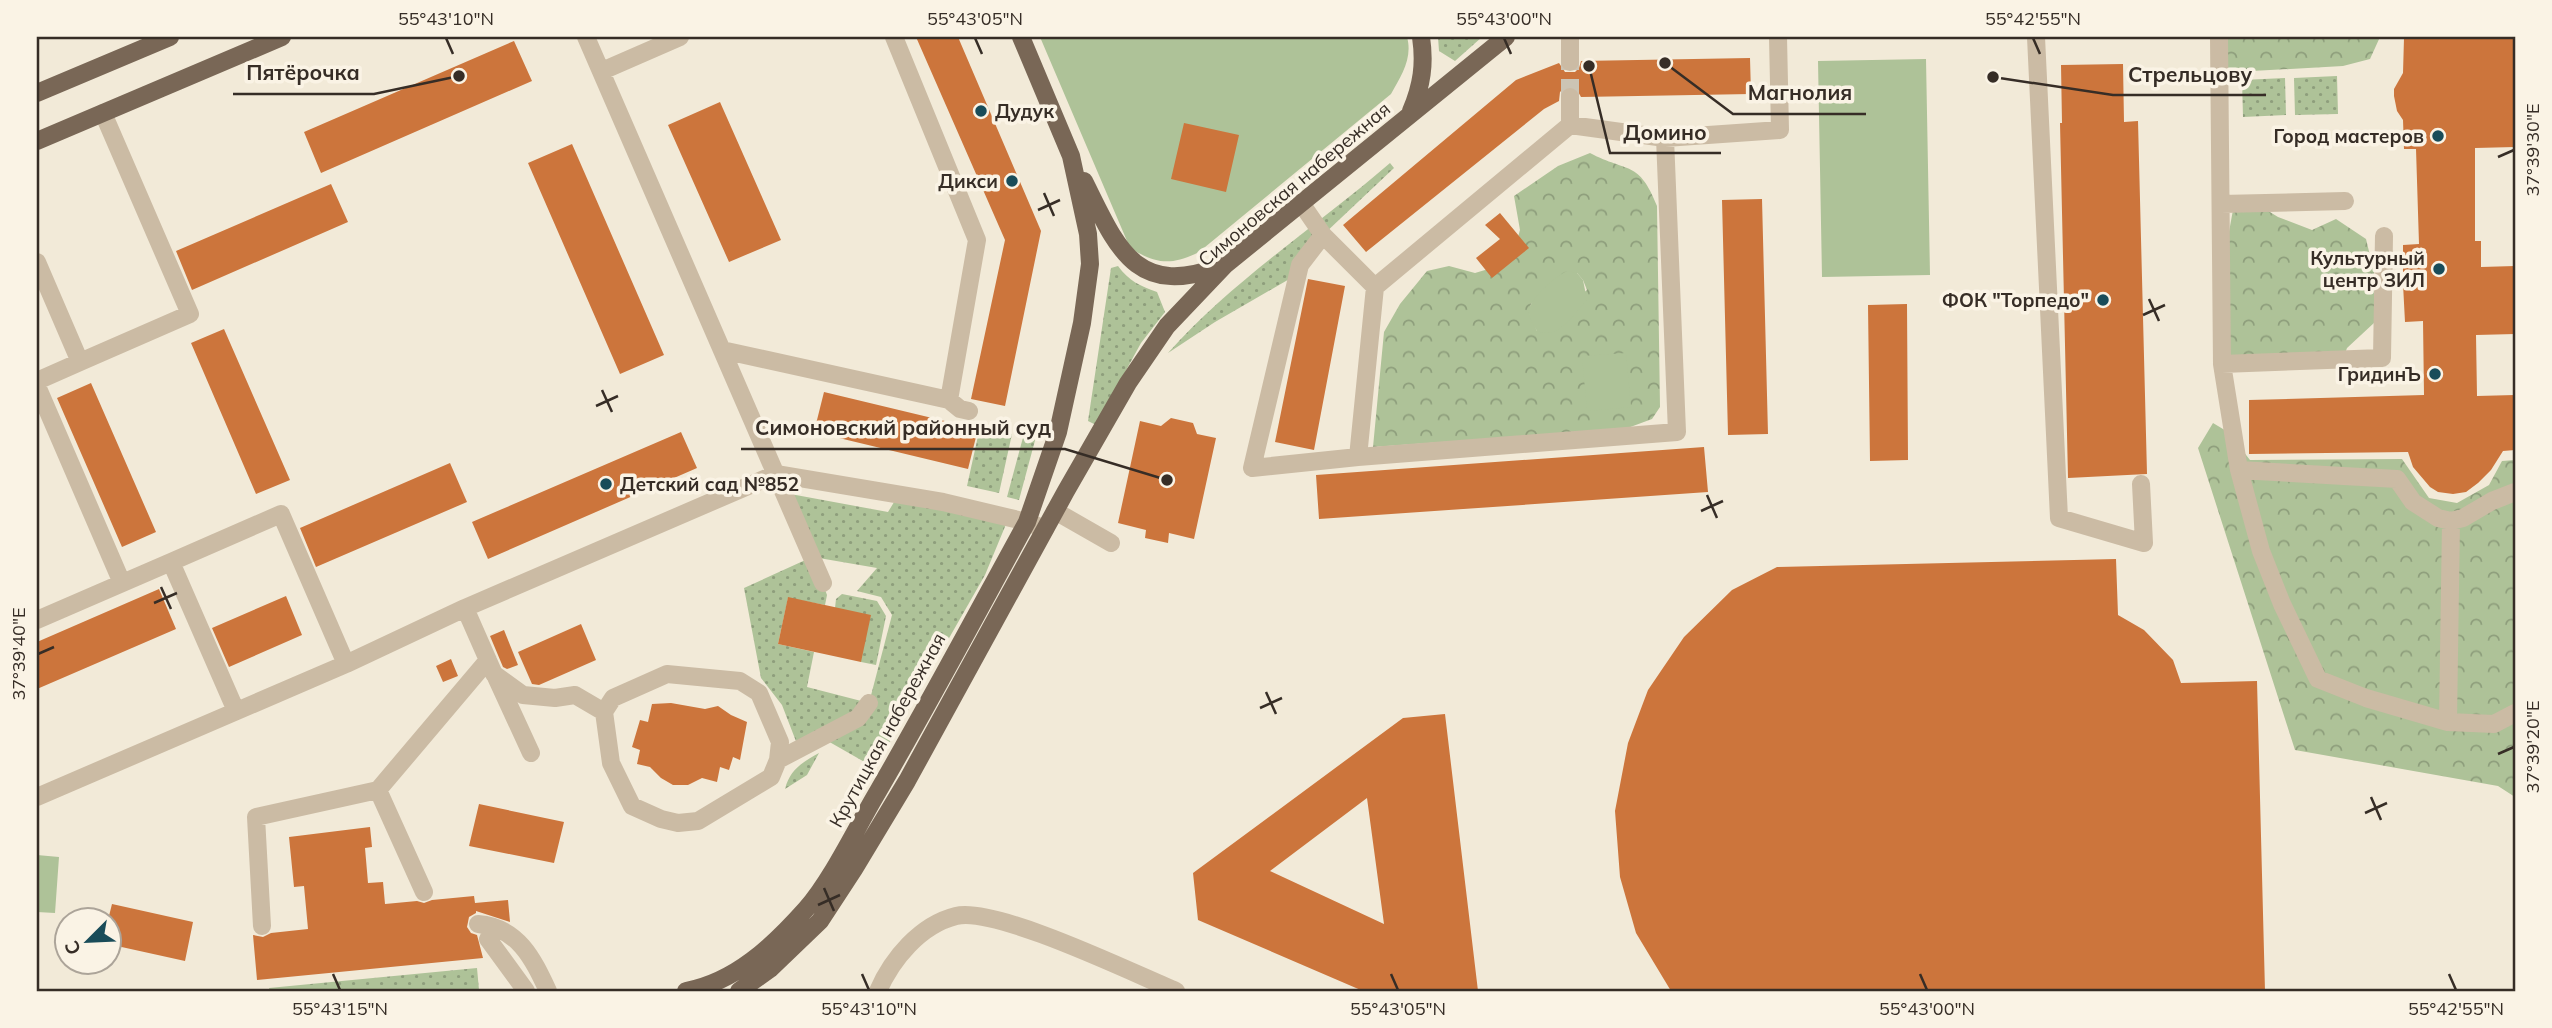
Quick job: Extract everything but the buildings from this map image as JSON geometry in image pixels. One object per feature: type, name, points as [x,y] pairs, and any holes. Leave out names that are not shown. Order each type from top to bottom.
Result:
[{"type":"main road","points":[[37,93],[170,37]]},
{"type":"main road","points":[[37,141],[282,37]]},
{"type":"main road","points":[[1021,37],[1071,156],[1114,241],[1131,261],[1157,274],[1179,277],[1201,274],[1225,265]]},
{"type":"main road","points":[[1410,114],[1420,89],[1424,63],[1422,37]]},
{"type":"main road","name":"Симоновская набережная","points":[[1045,529],[1155,341],[1225,265],[1506,37]]},
{"type":"main road","name":"Крутицкая набережная","points":[[685,991],[701,988],[730,976],[757,957],[807,908],[892,768],[1027,522],[1058,432],[1082,323],[1090,264],[1088,234],[1071,156]]},
{"type":"main road","name":"Крутицкая набережная","points":[[739,991],[771,970],[820,922],[907,781],[1045,529]]},
{"type":"street","points":[[586,37],[823,583]]},
{"type":"street","points":[[602,71],[680,37]]},
{"type":"street","points":[[894,37],[977,240],[949,400]]},
{"type":"street","points":[[1570,37],[1570,62]]},
{"type":"street","points":[[1358,457],[1375,287],[1570,125],[1665,138],[1780,130],[1778,37]]},
{"type":"street","points":[[2036,37],[2059,518],[2144,543],[2141,484]]},
{"type":"street","points":[[2219,37],[2222,364],[2239,470],[2261,551],[2282,604],[2318,679],[2366,698],[2448,722],[2494,724],[2515,713]]},
{"type":"street","points":[[1570,97],[1570,125]]},
{"type":"street","points":[[37,381],[190,314],[103,113]]},
{"type":"street","points":[[1323,235],[1300,265],[1252,468],[1677,432],[1665,138]]},
{"type":"street","points":[[2221,204],[2345,201]]},
{"type":"street","points":[[1301,204],[1323,235],[1375,287]]},
{"type":"street","points":[[2222,364],[2382,358],[2384,236]]},
{"type":"street","points":[[37,262],[80,362]]},
{"type":"street","points":[[722,350],[949,400],[960,409],[969,411]]},
{"type":"street","points":[[37,386],[122,583]]},
{"type":"street","points":[[2239,470],[2397,479],[2413,502],[2438,518],[2451,521],[2463,518],[2492,501],[2515,492]]},
{"type":"street","points":[[37,797],[776,474],[943,502],[1027,522],[1045,529]]},
{"type":"street","points":[[1055,511],[1111,543]]},
{"type":"street","points":[[37,620],[281,514],[346,664]]},
{"type":"street","points":[[2448,722],[2451,521]]},
{"type":"street","points":[[171,562],[236,711]]},
{"type":"street","points":[[465,608],[531,753]]},
{"type":"street","points":[[491,667],[523,695],[555,698],[575,695],[604,712]]},
{"type":"street","points":[[261,926],[256,817],[378,790],[491,667]]},
{"type":"street","points":[[667,674],[740,681],[759,694],[780,742],[778,760],[771,776],[698,821],[661,820],[632,806],[611,763],[604,712],[613,698],[667,674]]},
{"type":"street","points":[[778,760],[858,718],[869,703]]},
{"type":"street","points":[[378,790],[424,892]]},
{"type":"street","points":[[878,991],[885,976],[908,944],[932,927],[957,915],[984,915],[1023,928],[1177,991]]},
{"type":"street","points":[[526,991],[483,932],[492,925],[508,932],[520,942],[532,959],[547,990]]},
{"type":"green space","points":[[1040,37],[1407,37],[1408,52],[1405,67],[1391,94],[1199,252],[1180,260],[1164,261],[1130,248]]},
{"type":"green space","points":[[1438,37],[1482,37],[1455,61],[1439,51]]},
{"type":"green space","points":[[2224,37],[2380,37],[2370,59],[2343,66],[2234,72],[2225,68]]},
{"type":"green space","points":[[1926,59],[1930,275],[1822,277],[1818,61]]},
{"type":"green space","points":[[2337,76],[2338,114],[2295,115],[2294,78]]},
{"type":"green space","points":[[2285,78],[2286,115],[2243,117],[2242,80]]},
{"type":"green space","points":[[1590,153],[1638,174],[1651,191],[1657,206],[1660,407],[1652,419],[1625,429],[1373,447],[1384,332],[1400,304],[1427,271],[1449,266],[1475,273],[1512,258],[1520,230],[1514,196],[1558,166]],"holes":[[[1577,273],[1587,290],[1537,331],[1529,313],[1531,304]]]},
{"type":"green space","points":[[1390,163],[1394,168],[1323,235],[1298,274],[1168,353],[1247,278]]},
{"type":"green space","points":[[2265,209],[2312,230],[2336,219],[2366,239],[2374,272],[2375,322],[2347,348],[2343,359],[2230,363],[2226,248],[2233,210]]},
{"type":"green space","points":[[1118,266],[1135,282],[1157,292],[1165,312],[1141,343],[1096,425],[1088,421],[1111,268]]},
{"type":"green space","points":[[1568,271],[1577,273],[1583,280],[1587,300],[1559,329],[1545,333],[1537,331],[1529,316],[1534,299],[1545,287]]},
{"type":"green space","points":[[1626,353],[1631,407],[1587,411],[1582,356]]},
{"type":"green space","points":[[2213,423],[2228,432],[2250,460],[2402,459],[2429,498],[2457,503],[2489,485],[2502,461],[2515,460],[2515,797],[2498,786],[2295,750],[2198,448]]},
{"type":"green space","points":[[980,427],[1012,434],[999,493],[967,486]]},
{"type":"green space","points":[[1025,430],[1037,433],[1019,500],[1007,497]]},
{"type":"green space","points":[[785,493],[888,512],[899,494],[1009,517],[985,575],[875,768],[826,740],[799,749],[782,705],[761,678],[744,588],[812,557]],"holes":[[[813,557],[877,568],[857,591],[881,597],[892,615],[869,703],[807,687],[814,652],[778,644],[788,598],[825,605],[827,595]]]},
{"type":"green space","points":[[842,594],[877,601],[886,616],[876,665],[861,662],[835,608],[836,599]]},
{"type":"green space","points":[[819,753],[807,775],[785,789],[797,768]]},
{"type":"green space","points":[[37,855],[59,857],[56,906],[52,906],[52,913],[37,912]]},
{"type":"green space","points":[[477,968],[479,990],[270,991],[269,988]]},
{"type":"tunnel","points":[[1570,62],[1570,97]]},
{"type":"place","name":"Магнолия","points":[[1665,63]]},
{"type":"place","name":"Домино","points":[[1589,66]]},
{"type":"place","name":"Пятёрочка","points":[[459,76]]},
{"type":"place","name":"Стрельцову","points":[[1993,77]]},
{"type":"place","name":"Дудук","points":[[981,111]]},
{"type":"place","name":"Город мастеров","points":[[2438,136]]},
{"type":"place","name":"Дикси","points":[[1012,181]]},
{"type":"place","name":"Культурный центр ЗИЛ","points":[[2439,269]]},
{"type":"place","name":"ФОК \"Торпедо\"","points":[[2103,300]]},
{"type":"place","name":"ГридинЪ","points":[[2435,374]]},
{"type":"place","name":"Симоновский районный суд","points":[[1167,480]]},
{"type":"place","name":"Детский сад №852","points":[[606,484]]}]
